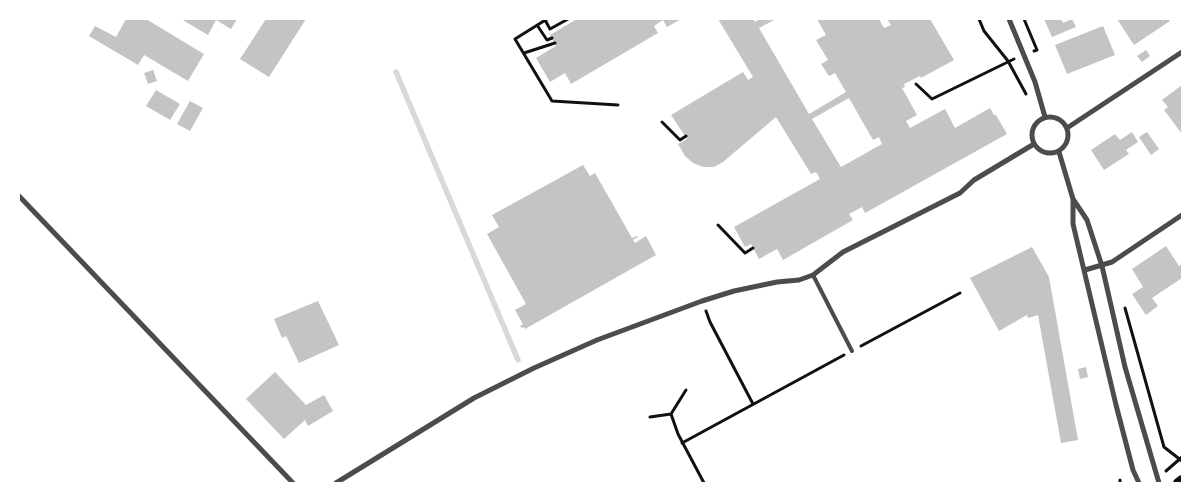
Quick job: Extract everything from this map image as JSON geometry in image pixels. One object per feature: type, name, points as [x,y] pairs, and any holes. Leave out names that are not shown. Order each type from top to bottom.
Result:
[{"type":"main road","points":[[1178,483],[1182,480]]},
{"type":"street","points":[[1009,19],[1035,82],[1045,117]]},
{"type":"street","points":[[1067,128],[1157,71],[1182,52]]},
{"type":"street","points":[[1050,116],[1060,120],[1067,128],[1066,143],[1059,152],[1048,153],[1042,151],[1034,144],[1032,138],[1033,128],[1036,123],[1045,117],[1050,116]]},
{"type":"street","points":[[336,483],[474,398],[534,368],[597,340],[734,291],[777,282],[799,280],[813,275],[843,252],[960,193],[974,180],[1034,144]]},
{"type":"street","points":[[1059,152],[1073,199],[1073,224],[1086,270],[1116,405],[1138,483]]},
{"type":"street","points":[[19,196],[293,483]]},
{"type":"street","points":[[1073,199],[1087,220],[1102,266],[1125,367],[1159,483]]},
{"type":"street","points":[[1086,270],[1112,262],[1182,215]]},
{"type":"lane","points":[[813,275],[852,351]]},
{"type":"path","points":[[568,19],[550,29],[546,19],[515,39],[552,101],[618,106]]},
{"type":"path","points":[[979,19],[984,31],[1008,61],[1023,92]]},
{"type":"path","points":[[1024,19],[1037,50]]},
{"type":"path","points":[[537,25],[547,40],[552,38]]},
{"type":"path","points":[[524,53],[555,43]]},
{"type":"path","points":[[916,84],[932,100],[1008,61]]},
{"type":"path","points":[[662,122],[680,140],[686,136]]},
{"type":"path","points":[[718,225],[745,252],[753,248]]},
{"type":"path","points":[[682,442],[960,293]]},
{"type":"path","points":[[1123,299],[1164,447],[1182,459],[1172,465]]},
{"type":"path","points":[[702,301],[710,322],[753,404]]},
{"type":"path","points":[[650,417],[671,414],[686,390]]},
{"type":"path","points":[[671,414],[682,442],[704,483]]},
{"type":"building","points":[[126,19],[146,19],[204,54],[188,81],[144,55],[138,65],[89,36],[95,26],[116,37]]},
{"type":"building","points":[[181,19],[237,19],[231,29],[216,20],[208,35]]},
{"type":"building","points":[[266,19],[306,19],[269,77],[240,59]]},
{"type":"building","points":[[577,19],[681,19],[667,27],[663,20],[654,26],[658,33],[571,84],[565,73],[550,82],[536,58],[556,46],[550,35]]},
{"type":"building","points":[[718,19],[753,19],[755,22],[760,19],[776,19],[759,28],[809,114],[846,92],[835,73],[829,76],[821,64],[828,60],[816,40],[826,35],[817,19],[879,19],[884,28],[891,25],[887,19],[930,19],[954,60],[921,78],[920,76],[904,84],[905,87],[902,88],[917,115],[906,121],[910,128],[945,109],[955,128],[990,108],[1007,134],[865,213],[862,207],[849,214],[853,220],[783,260],[777,249],[759,259],[751,244],[745,247],[734,227],[820,179],[816,172],[811,174],[776,117],[723,162],[714,167],[703,167],[693,163],[685,156],[678,144],[687,139],[671,115],[743,72],[748,80],[753,77]],"holes":[[[849,98],[873,140],[879,137],[882,144],[841,167],[812,119]]]},
{"type":"building","points":[[1044,19],[1061,19],[1063,23],[1072,19],[1076,27],[1052,37]]},
{"type":"building","points":[[1117,19],[1168,19],[1170,21],[1134,45]]},
{"type":"building","points":[[1103,26],[1115,55],[1067,74],[1055,45]]},
{"type":"building","points":[[1146,50],[1150,56],[1142,62],[1137,56]]},
{"type":"building","points":[[153,70],[157,81],[148,84],[144,73]]},
{"type":"building","points":[[1182,85],[1182,134],[1164,110],[1168,107],[1162,100]]},
{"type":"building","points":[[156,90],[180,104],[170,120],[146,106]]},
{"type":"building","points":[[190,101],[203,108],[190,131],[177,124]]},
{"type":"building","points":[[1132,132],[1138,142],[1126,150],[1129,154],[1104,170],[1091,150],[1115,134],[1120,140]]},
{"type":"building","points":[[1147,132],[1159,149],[1151,155],[1139,137]]},
{"type":"building","points":[[583,165],[590,176],[595,173],[632,238],[638,237],[633,240],[635,243],[646,236],[656,255],[525,329],[524,327],[522,328],[520,326],[523,324],[515,310],[526,304],[487,234],[499,227],[492,215]]},
{"type":"building","points":[[1166,246],[1179,266],[1182,264],[1182,278],[1152,298],[1158,306],[1146,315],[1132,294],[1143,287],[1132,269]]},
{"type":"building","points":[[1032,247],[1049,277],[1078,440],[1061,443],[1038,315],[1028,318],[1027,315],[999,331],[970,278]]},
{"type":"building","points":[[318,301],[339,345],[299,363],[286,336],[282,338],[274,319]]},
{"type":"building","points":[[1086,367],[1088,377],[1080,379],[1078,369]]},
{"type":"building","points":[[275,372],[306,405],[324,395],[333,411],[308,426],[305,420],[284,439],[246,399]]},
{"type":"waterway","points":[[396,72],[518,360]]}]
